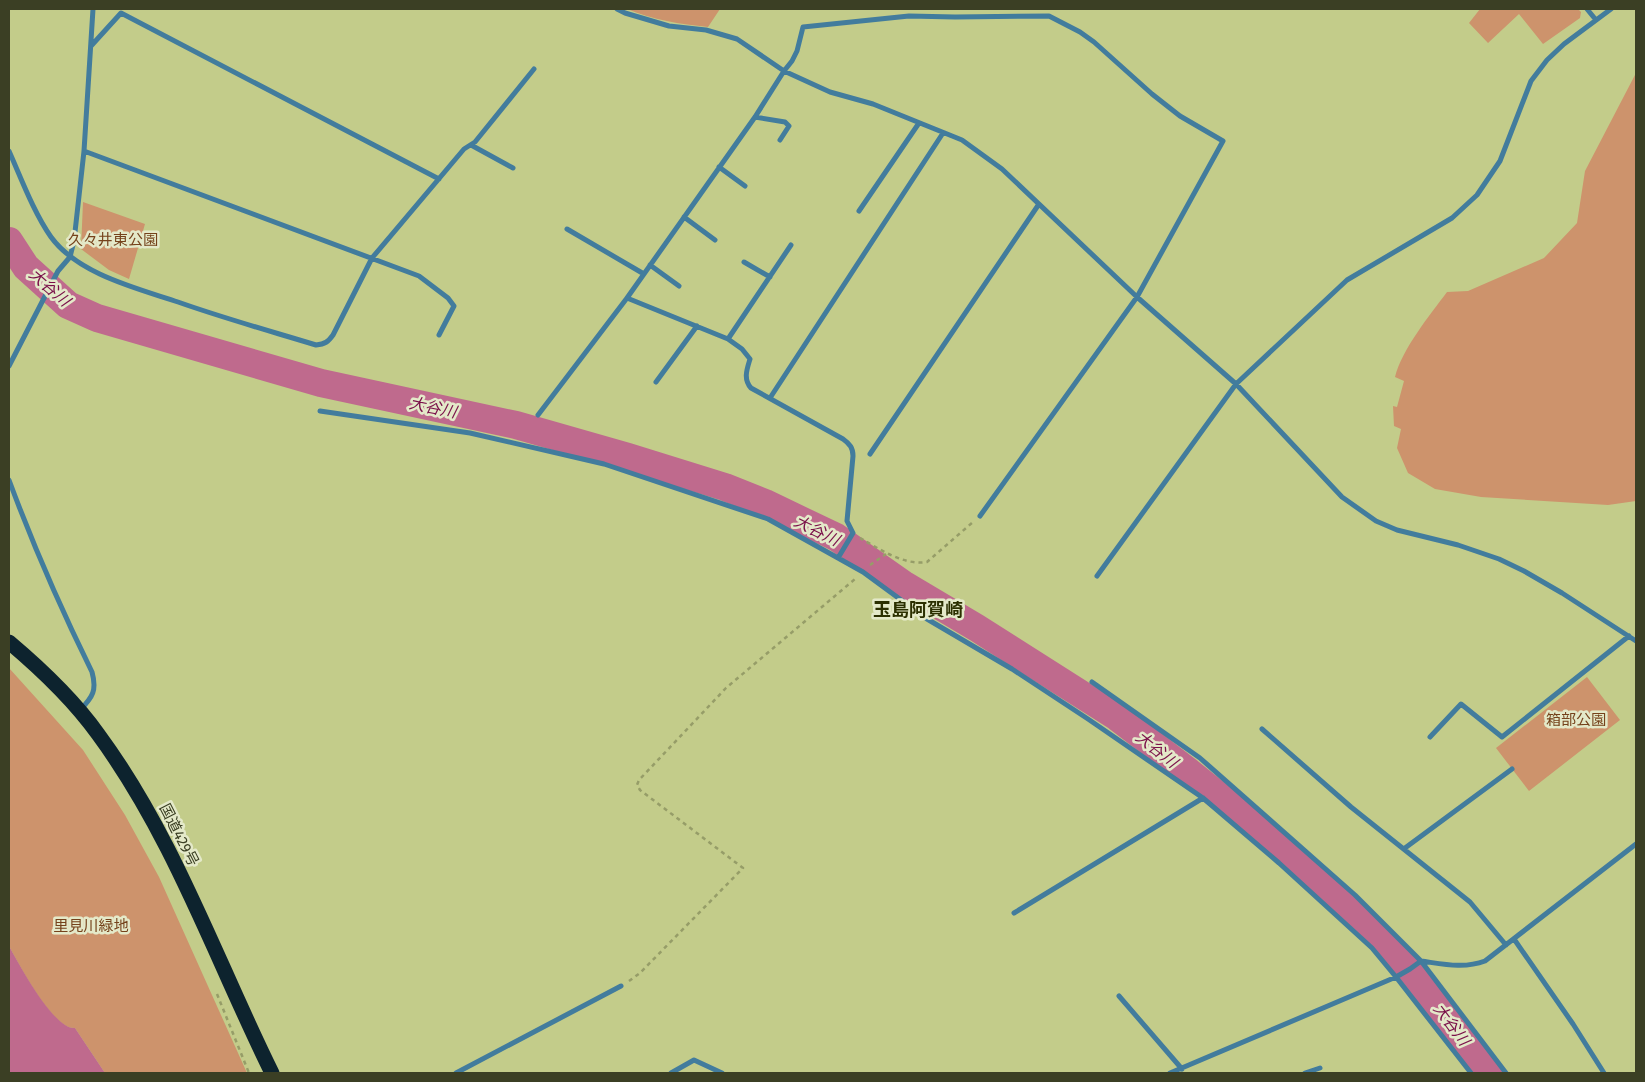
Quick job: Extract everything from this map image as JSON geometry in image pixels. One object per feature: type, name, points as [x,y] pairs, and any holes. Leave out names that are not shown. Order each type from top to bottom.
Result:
[{"type":"highway","name":"国道429号","points":[[9,642],[80,710],[120,765],[169,852],[272,1073]]},
{"type":"street","points":[[9,366],[58,271],[70,257],[74,241],[84,152],[92,9]]},
{"type":"street","points":[[618,9],[625,13],[669,26],[706,30],[737,39],[784,71],[830,92],[873,104],[962,140],[1002,169],[1137,296],[1236,384],[1342,496],[1376,521],[1397,530],[1458,545],[1524,571],[1636,641]]},
{"type":"street","points":[[1587,9],[1596,20]]},
{"type":"street","points":[[1097,576],[1236,384],[1347,280],[1452,218],[1478,195],[1500,161],[1531,81],[1547,60],[1564,44],[1611,9]]},
{"type":"street","points":[[91,46],[123,11],[439,179]]},
{"type":"street","points":[[538,416],[627,298],[755,117],[792,61],[797,51],[803,27],[909,16],[1049,16],[1080,32],[1094,42],[1152,94],[1180,116],[1223,141],[1137,296],[980,516]]},
{"type":"street","points":[[9,151],[51,238],[70,257],[95,272],[149,293],[242,324],[316,345],[324,344],[329,341],[372,258],[464,149],[475,142],[534,69]]},
{"type":"street","points":[[755,117],[785,122],[789,126],[780,140]]},
{"type":"street","points":[[859,211],[919,123]]},
{"type":"street","points":[[770,398],[943,133]]},
{"type":"street","points":[[471,145],[513,168]]},
{"type":"street","points":[[84,152],[419,276],[452,301],[454,306],[439,335]]},
{"type":"street","points":[[719,167],[745,186]]},
{"type":"street","points":[[870,454],[1039,204]]},
{"type":"street","points":[[684,217],[715,240]]},
{"type":"street","points":[[567,229],[644,274]]},
{"type":"street","points":[[728,339],[791,245]]},
{"type":"street","points":[[744,262],[770,278]]},
{"type":"street","points":[[650,265],[679,286]]},
{"type":"street","points":[[627,298],[728,339],[742,349],[750,359],[746,374],[746,382],[750,388],[850,444],[853,456],[847,522],[853,533],[838,558]]},
{"type":"street","points":[[656,382],[697,326]]},
{"type":"street","points":[[320,411],[470,433],[604,464],[768,520],[838,558],[865,570],[927,619],[1012,669],[1203,798],[1279,863],[1365,942],[1396,976],[1471,1073]]},
{"type":"street","points":[[9,480],[48,580],[95,682],[91,697],[80,710]]},
{"type":"street","points":[[1430,737],[1461,704],[1502,736],[1629,636]]},
{"type":"street","points":[[1092,682],[1200,758],[1355,895],[1421,960],[1506,1073]]},
{"type":"street","points":[[1262,730],[1351,807],[1405,848],[1470,902],[1506,946]]},
{"type":"street","points":[[1405,848],[1512,768]]},
{"type":"street","points":[[1014,913],[1203,798]]},
{"type":"street","points":[[1170,1073],[1396,976],[1410,969],[1421,960],[1455,965],[1473,965],[1485,961],[1636,844]]},
{"type":"street","points":[[1514,939],[1573,1024],[1604,1073]]},
{"type":"street","points":[[456,1073],[622,986]]},
{"type":"street","points":[[1118,996],[1182,1069]]},
{"type":"street","points":[[671,1073],[694,1060],[722,1073]]},
{"type":"street","points":[[1306,1073],[1320,1068]]},
{"type":"path","points":[[853,533],[886,554],[919,564],[927,562],[980,516]]},
{"type":"path","points":[[622,986],[640,973],[743,868],[640,790],[637,785],[639,780],[726,688],[881,556],[886,554]]},
{"type":"path","points":[[215,988],[249,1073]]},
{"type":"green space","points":[[627,9],[720,9],[708,27],[667,21]]},
{"type":"green space","points":[[1480,9],[1578,9],[1581,12],[1580,18],[1543,44],[1519,14],[1488,43],[1469,23]]},
{"type":"green space","points":[[1636,73],[1636,501],[1608,505],[1481,497],[1435,489],[1408,473],[1397,448],[1401,429],[1394,426],[1393,406],[1397,407],[1404,381],[1395,377],[1404,355],[1417,333],[1447,292],[1468,291],[1544,258],[1577,223],[1585,171]]},
{"type":"green space","name":"久々井東公園","points":[[83,202],[145,224],[129,279],[109,270],[81,249]]},
{"type":"green space","name":"里見川緑地","points":[[9,668],[83,750],[125,815],[159,877],[247,1073],[105,1073],[75,1028],[66,1026],[57,1019],[28,980],[9,946]]},
{"type":"green space","name":"箱部公園","points":[[1587,677],[1620,720],[1529,791],[1496,748]]},
{"type":"shaded area","points":[[9,946],[48,1008],[57,1019],[67,1026],[75,1028],[105,1073],[9,1073]]},
{"type":"waterway","name":"大谷川","points":[[9,241],[26,267],[68,305],[97,318],[321,383],[516,425],[628,457],[725,487],[765,503],[836,537],[903,584],[977,628],[1117,717],[1254,824],[1356,914],[1410,969],[1490,1073]]},
{"type":"district","name":"玉島阿賀崎","points":[[918,610]]}]
